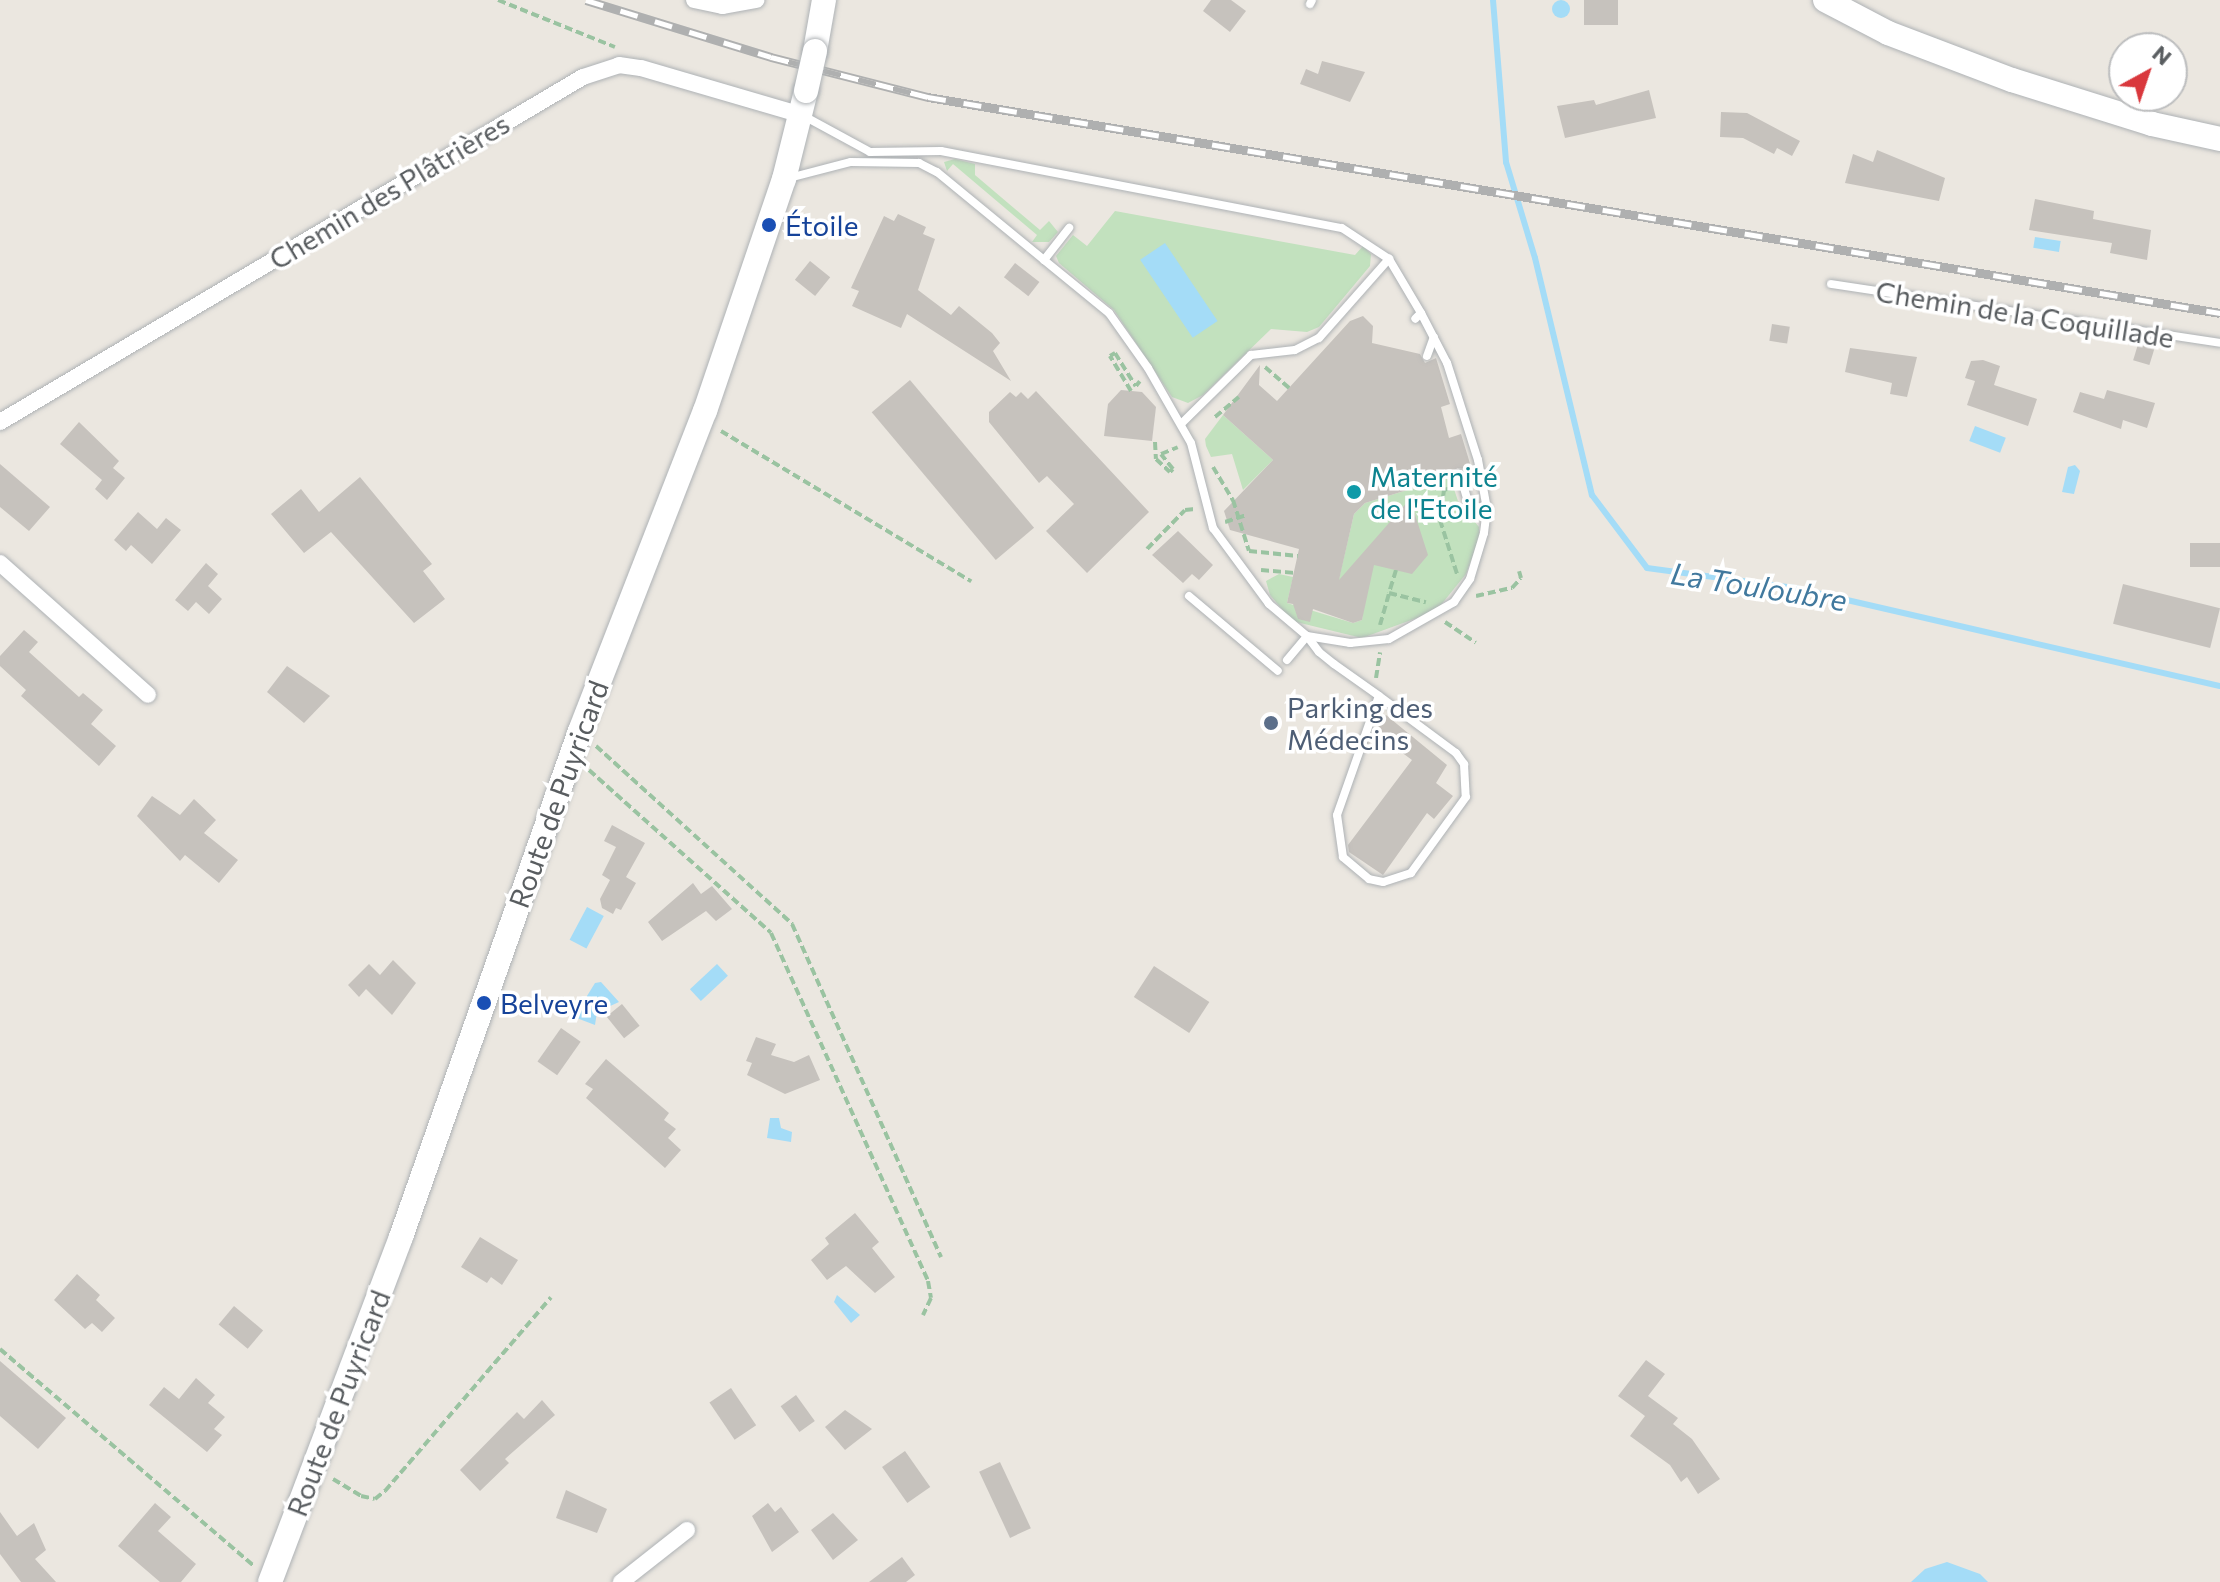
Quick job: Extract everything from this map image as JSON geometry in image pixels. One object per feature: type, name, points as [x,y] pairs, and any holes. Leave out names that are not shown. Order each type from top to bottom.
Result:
[{"type":"main road","name":"Route de Puyricard","points":[[270,1582],[401,1237],[576,742],[701,422],[784,179],[804,103],[824,0]]},
{"type":"main road","points":[[1825,0],[1888,33],[2012,80],[2152,124],[2220,139]]},
{"type":"street","points":[[694,0],[722,6],[756,0]]},
{"type":"street","name":"Chemin des Plâtrières","points":[[0,422],[583,77],[619,65],[804,103]]},
{"type":"street","points":[[0,563],[148,695]]},
{"type":"street","points":[[621,1582],[687,1530]]},
{"type":"lane","points":[[804,103],[870,152],[941,151],[1342,228],[1389,259],[1418,316],[1434,337],[1471,435],[1487,509],[1465,587],[1454,602],[1438,615],[1376,642],[1307,636]]},
{"type":"lane","points":[[784,179],[851,162],[919,163],[937,172],[1109,313],[1182,423],[1197,464],[1213,528],[1269,604],[1307,636],[1319,652],[1369,690],[1379,696],[1456,753],[1469,779],[1466,797],[1411,873],[1383,882],[1369,879],[1343,857],[1337,826],[1364,726],[1376,711],[1379,696]]},
{"type":"lane","points":[[1044,260],[1069,228]]},
{"type":"lane","points":[[1182,423],[1251,355],[1295,350],[1319,338],[1389,259]]},
{"type":"lane","name":"Chemin de la Coquillade","points":[[1831,284],[2220,343]]},
{"type":"lane","points":[[1427,356],[1434,337]]},
{"type":"lane","points":[[1460,474],[1469,505],[1487,509]]},
{"type":"lane","points":[[1189,596],[1278,671]]},
{"type":"lane","points":[[1287,660],[1307,636]]},
{"type":"path","points":[[498,0],[608,42],[641,68]]},
{"type":"path","points":[[1123,345],[1120,349],[1141,382],[1136,386],[1115,353],[1110,356],[1131,391]]},
{"type":"path","points":[[1251,355],[1289,388]]},
{"type":"path","points":[[1144,377],[1150,388]]},
{"type":"path","points":[[1215,417],[1239,397]]},
{"type":"path","points":[[701,422],[813,483],[971,581]]},
{"type":"path","points":[[1179,435],[1189,466],[1209,460],[1243,534]]},
{"type":"path","points":[[1155,442],[1156,459],[1170,472],[1161,454],[1184,445]]},
{"type":"path","points":[[1462,485],[1444,490],[1440,520],[1451,562],[1465,587],[1477,596],[1512,588],[1521,578],[1519,571]]},
{"type":"path","points":[[1147,549],[1185,510],[1202,508]]},
{"type":"path","points":[[1238,518],[1247,515]]},
{"type":"path","points":[[1249,551],[1298,556]]},
{"type":"path","points":[[1254,570],[1294,573]]},
{"type":"path","points":[[1369,690],[1377,675],[1376,642],[1396,570]]},
{"type":"path","points":[[1389,593],[1454,602]]},
{"type":"path","points":[[1438,615],[1476,643]]},
{"type":"path","points":[[576,742],[792,924],[941,1257]]},
{"type":"path","points":[[576,742],[771,933],[928,1281],[931,1298],[923,1315]]},
{"type":"path","points":[[313,1468],[361,1496],[375,1499],[551,1297]]},
{"type":"path","points":[[0,1349],[270,1582]]},
{"type":"green space","points":[[955,159],[975,164],[975,175],[1040,230],[1049,221],[1058,232],[1049,242],[1032,242],[1037,235],[953,164],[947,171],[944,162]]},
{"type":"green space","points":[[1115,211],[1355,255],[1363,246],[1371,254],[1370,266],[1319,327],[1307,332],[1271,329],[1203,395],[1188,403],[1172,397],[1114,310],[1059,263],[1056,256],[1073,235],[1087,246]]},
{"type":"green space","points":[[1223,415],[1273,460],[1243,490],[1232,454],[1211,457],[1206,446],[1205,439]]},
{"type":"green space","points":[[1450,477],[1458,501],[1479,527],[1479,539],[1466,574],[1436,611],[1362,638],[1292,621],[1270,595],[1266,581],[1279,574],[1293,577],[1287,603],[1353,623],[1362,620],[1364,605],[1337,587],[1354,514],[1365,503]]},
{"type":"water","points":[[1557,0],[1565,0],[1570,9],[1568,16],[1557,18],[1552,13],[1552,5]]},
{"type":"water","points":[[2035,237],[2061,241],[2059,252],[2033,248]]},
{"type":"water","points":[[1165,243],[1218,321],[1193,338],[1140,260]]},
{"type":"water","points":[[1975,426],[2006,438],[2000,453],[1969,441]]},
{"type":"water","points":[[2075,465],[2080,471],[2074,494],[2062,492],[2068,467]]},
{"type":"water","points":[[587,907],[604,916],[586,949],[570,940]]},
{"type":"water","points":[[717,964],[728,976],[701,1001],[690,989]]},
{"type":"water","points":[[601,982],[619,1002],[597,1012],[595,1025],[574,1017],[595,983]]},
{"type":"water","points":[[770,1118],[779,1118],[781,1128],[792,1132],[791,1142],[767,1138]]},
{"type":"water","points":[[837,1295],[860,1315],[851,1323],[834,1302]]},
{"type":"water","points":[[1947,1562],[1980,1574],[1988,1582],[1911,1582],[1925,1569]]},
{"type":"building","points":[[1211,0],[1231,0],[1246,11],[1230,32],[1203,11]]},
{"type":"building","points":[[1584,0],[1618,0],[1618,25],[1584,25]]},
{"type":"building","points":[[1322,61],[1365,72],[1350,102],[1300,84],[1306,69],[1318,74]]},
{"type":"building","points":[[1649,90],[1656,118],[1565,138],[1557,106],[1594,100],[1596,105]]},
{"type":"building","points":[[1721,112],[1747,113],[1800,141],[1792,156],[1777,148],[1774,154],[1743,138],[1720,137]]},
{"type":"building","points":[[1877,150],[1945,178],[1939,201],[1845,183],[1853,154],[1873,162]]},
{"type":"building","points":[[2035,199],[2094,211],[2093,219],[2151,230],[2147,260],[2110,253],[2112,243],[2029,230]]},
{"type":"building","points":[[898,214],[926,227],[923,234],[935,239],[918,290],[951,315],[959,306],[992,333],[1000,343],[993,351],[1011,381],[907,314],[901,328],[852,306],[859,291],[851,288],[884,216],[894,221]]},
{"type":"building","points":[[810,261],[830,277],[815,296],[795,280]]},
{"type":"building","points":[[1015,263],[1039,282],[1028,296],[1004,277]]},
{"type":"building","points":[[1363,316],[1373,326],[1372,343],[1420,354],[1425,363],[1436,358],[1450,404],[1441,407],[1449,438],[1461,434],[1472,470],[1457,468],[1453,476],[1365,503],[1354,514],[1339,580],[1410,499],[1428,555],[1412,574],[1374,565],[1362,620],[1353,623],[1313,609],[1310,622],[1298,619],[1293,604],[1287,603],[1299,549],[1230,530],[1224,511],[1273,460],[1223,415],[1260,365],[1259,385],[1277,401],[1350,321]]},
{"type":"building","points":[[1772,324],[1790,327],[1787,344],[1769,341]]},
{"type":"building","points":[[2139,341],[2155,346],[2149,365],[2133,360]]},
{"type":"building","points":[[1850,348],[1917,357],[1907,397],[1890,394],[1892,383],[1845,372]]},
{"type":"building","points":[[1983,360],[2000,366],[1994,385],[2037,399],[2028,426],[1967,405],[1975,381],[1965,378],[1971,361]]},
{"type":"building","points":[[910,380],[1034,528],[996,560],[872,412]]},
{"type":"building","points":[[1121,390],[1142,392],[1156,407],[1152,441],[1104,436],[1108,404]]},
{"type":"building","points":[[2107,390],[2155,403],[2147,428],[2123,420],[2121,429],[2073,412],[2080,392],[2104,399]]},
{"type":"building","points":[[1036,391],[1149,512],[1087,573],[1046,531],[1074,504],[1047,476],[1039,483],[989,422],[989,412],[1010,392],[1016,397],[1021,392],[1028,399]]},
{"type":"building","points":[[79,422],[119,461],[113,468],[125,478],[107,500],[95,489],[102,480],[60,444]]},
{"type":"building","points":[[0,464],[50,507],[29,531],[0,507]]},
{"type":"building","points":[[360,477],[432,564],[423,571],[445,599],[414,623],[331,532],[304,553],[271,514],[301,489],[319,512]]},
{"type":"building","points":[[138,512],[157,529],[166,518],[181,530],[152,564],[131,545],[126,551],[114,540]]},
{"type":"building","points":[[1178,531],[1213,565],[1199,580],[1192,574],[1183,583],[1152,555]]},
{"type":"building","points":[[2190,543],[2220,543],[2220,567],[2190,567]]},
{"type":"building","points":[[206,563],[218,574],[208,586],[222,599],[209,614],[196,602],[188,611],[175,600]]},
{"type":"building","points":[[2123,584],[2220,608],[2210,648],[2113,624]]},
{"type":"building","points":[[24,630],[38,642],[29,652],[79,697],[83,693],[103,710],[91,724],[116,746],[99,766],[21,696],[26,690],[0,666],[0,656]]},
{"type":"building","points":[[287,666],[330,696],[304,723],[267,692]]},
{"type":"building","points":[[1386,715],[1447,765],[1436,783],[1453,796],[1434,819],[1427,813],[1383,875],[1349,852],[1348,845],[1412,760],[1374,732]]},
{"type":"building","points":[[152,796],[180,815],[194,799],[216,820],[204,833],[238,860],[219,883],[185,855],[180,861],[137,816]]},
{"type":"building","points":[[612,825],[645,843],[626,877],[636,883],[621,910],[616,908],[613,914],[602,908],[600,899],[610,880],[602,875],[616,847],[604,841]]},
{"type":"building","points":[[693,883],[701,894],[712,886],[732,909],[716,921],[706,911],[662,941],[648,922]]},
{"type":"building","points":[[393,960],[416,983],[392,1015],[366,989],[359,997],[348,985],[369,964],[380,975]]},
{"type":"building","points":[[1154,966],[1209,1002],[1189,1033],[1134,997]]},
{"type":"building","points":[[622,1004],[640,1026],[624,1038],[606,1017]]},
{"type":"building","points":[[561,1028],[581,1042],[557,1075],[537,1062]]},
{"type":"building","points":[[756,1037],[776,1044],[771,1055],[794,1062],[809,1055],[820,1080],[785,1094],[747,1075],[752,1063],[746,1061]]},
{"type":"building","points":[[606,1059],[669,1113],[664,1120],[676,1129],[668,1138],[681,1150],[665,1168],[586,1098],[593,1089],[585,1084]]},
{"type":"building","points":[[855,1213],[879,1242],[872,1248],[895,1277],[875,1293],[846,1266],[827,1280],[811,1260],[829,1244],[825,1238]]},
{"type":"building","points":[[480,1237],[518,1260],[502,1285],[491,1277],[487,1283],[461,1267]]},
{"type":"building","points":[[77,1274],[100,1295],[96,1300],[115,1318],[102,1332],[92,1323],[85,1329],[54,1300]]},
{"type":"building","points":[[234,1306],[263,1330],[248,1349],[219,1324]]},
{"type":"building","points":[[1646,1360],[1665,1374],[1648,1396],[1678,1418],[1673,1424],[1692,1439],[1720,1479],[1698,1494],[1687,1477],[1681,1482],[1670,1465],[1630,1436],[1645,1416],[1618,1396]]},
{"type":"building","points":[[0,1361],[66,1418],[38,1449],[0,1416]]},
{"type":"building","points":[[196,1378],[215,1395],[208,1403],[225,1417],[214,1429],[222,1435],[207,1452],[149,1405],[164,1387],[179,1399]]},
{"type":"building","points":[[731,1388],[756,1425],[735,1440],[709,1403]]},
{"type":"building","points":[[796,1395],[815,1421],[799,1432],[781,1406]]},
{"type":"building","points":[[542,1400],[555,1415],[505,1459],[509,1463],[480,1491],[460,1470],[517,1412],[524,1419]]},
{"type":"building","points":[[845,1410],[872,1429],[845,1450],[825,1427]]},
{"type":"building","points":[[905,1451],[930,1487],[907,1503],[882,1467]]},
{"type":"building","points":[[1000,1462],[1031,1528],[1010,1538],[979,1472]]},
{"type":"building","points":[[566,1490],[607,1509],[597,1533],[556,1518]]},
{"type":"building","points":[[155,1503],[171,1517],[158,1531],[196,1564],[181,1582],[160,1582],[118,1546]]},
{"type":"building","points":[[768,1503],[775,1512],[781,1507],[799,1532],[772,1552],[752,1516]]},
{"type":"building","points":[[0,1512],[17,1536],[34,1523],[46,1550],[35,1559],[56,1582],[21,1582],[0,1554]]},
{"type":"building","points":[[833,1513],[858,1540],[833,1560],[811,1530]]},
{"type":"building","points":[[902,1557],[915,1575],[906,1582],[869,1582]]},
{"type":"waterway","name":"La Touloubre","points":[[1493,0],[1506,162],[1535,258],[1592,495],[1647,568],[1795,588],[2220,686]]},
{"type":"railway","points":[[586,0],[771,57],[928,97],[2220,313]]},
{"type":"place","name":"Étoile","points":[[769,225]]},
{"type":"place","name":"Maternité de l'Etoile","points":[[1354,492]]},
{"type":"place","name":"Parking des Médecins","points":[[1271,723]]},
{"type":"place","name":"Belveyre","points":[[484,1003]]}]
